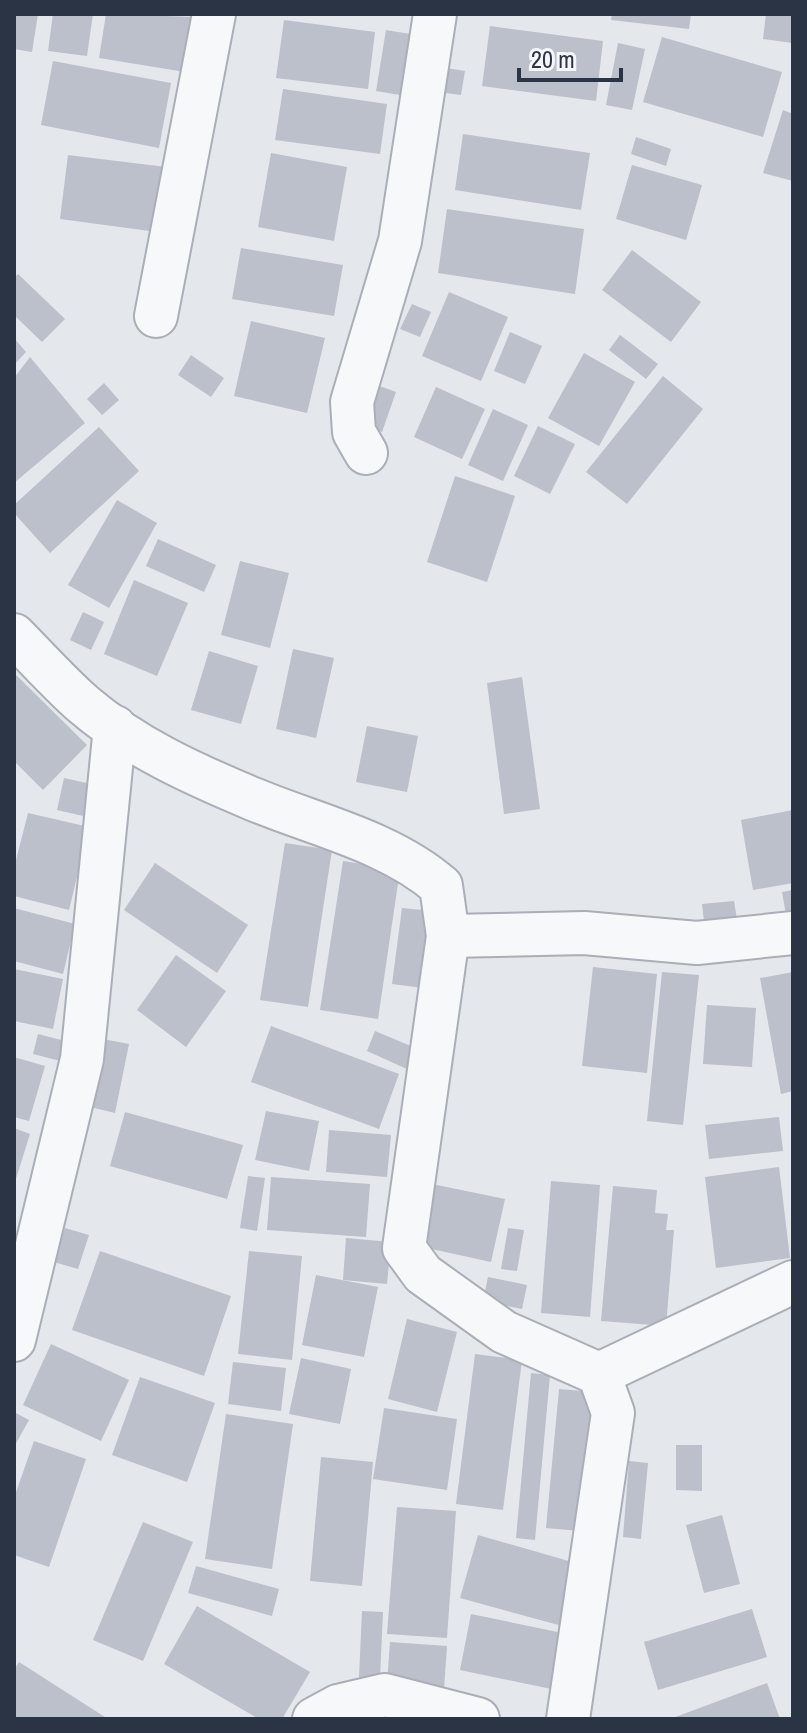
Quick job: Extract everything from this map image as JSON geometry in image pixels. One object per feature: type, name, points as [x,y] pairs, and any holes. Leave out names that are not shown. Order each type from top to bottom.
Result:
[{"type":"street","points":[[156,316],[214,14]]},
{"type":"street","points":[[366,453],[354,432],[352,402],[400,241],[435,14]]},
{"type":"street","points":[[14,635],[83,705],[147,750],[420,868],[441,886],[448,936],[404,1248],[423,1274],[504,1332],[599,1374],[613,1413],[568,1719]]},
{"type":"street","points":[[14,1340],[82,1059],[115,727]]},
{"type":"street","points":[[448,936],[584,933],[697,943],[793,933]]},
{"type":"street","points":[[599,1374],[793,1282]]},
{"type":"street","points":[[314,1719],[338,1706],[385,1695],[478,1719]]},
{"type":"building","points":[[14,14],[38,14],[32,52],[14,49]]},
{"type":"building","points":[[53,14],[93,14],[87,56],[48,51]]},
{"type":"building","points":[[106,14],[194,17],[185,72],[99,58]]},
{"type":"building","points":[[612,14],[691,14],[689,29],[611,20]]},
{"type":"building","points":[[766,14],[793,14],[793,43],[763,39]]},
{"type":"building","points":[[284,20],[375,32],[368,89],[276,78]]},
{"type":"building","points":[[490,26],[603,41],[596,101],[482,86]]},
{"type":"building","points":[[386,30],[410,34],[400,95],[376,91]]},
{"type":"building","points":[[662,37],[782,72],[763,137],[643,102]]},
{"type":"building","points":[[618,43],[645,49],[632,110],[606,105]]},
{"type":"building","points":[[53,61],[171,83],[159,148],[41,125]]},
{"type":"building","points":[[440,67],[465,71],[461,95],[437,92]]},
{"type":"building","points":[[283,89],[387,104],[380,154],[275,140]]},
{"type":"building","points":[[783,110],[793,114],[793,181],[763,173]]},
{"type":"building","points":[[463,134],[590,153],[581,210],[455,190]]},
{"type":"building","points":[[636,137],[671,149],[666,166],[631,154]]},
{"type":"building","points":[[271,153],[347,167],[334,241],[258,227]]},
{"type":"building","points":[[68,155],[166,167],[157,232],[60,219]]},
{"type":"building","points":[[632,165],[702,185],[686,240],[616,219]]},
{"type":"building","points":[[447,209],[584,229],[575,294],[438,273]]},
{"type":"building","points":[[241,248],[343,265],[334,316],[232,299]]},
{"type":"building","points":[[632,250],[701,302],[671,342],[602,290]]},
{"type":"building","points":[[18,274],[65,319],[42,342],[14,315],[14,278]]},
{"type":"building","points":[[449,292],[508,317],[481,381],[422,356]]},
{"type":"building","points":[[412,304],[431,312],[420,337],[400,329]]},
{"type":"building","points":[[251,321],[325,338],[307,413],[234,396]]},
{"type":"building","points":[[510,332],[542,346],[525,384],[494,371]]},
{"type":"building","points":[[620,335],[658,364],[646,379],[609,350]]},
{"type":"building","points":[[14,338],[26,352],[14,365]]},
{"type":"building","points":[[584,353],[635,382],[599,446],[548,418]]},
{"type":"building","points":[[191,355],[224,378],[211,397],[178,375]]},
{"type":"building","points":[[30,357],[85,423],[14,483],[14,378]]},
{"type":"building","points":[[663,376],[703,409],[627,504],[586,472]]},
{"type":"building","points":[[104,383],[119,400],[102,415],[87,399]]},
{"type":"building","points":[[374,384],[396,392],[382,432],[359,423]]},
{"type":"building","points":[[436,387],[485,409],[462,459],[414,437]]},
{"type":"building","points":[[493,409],[528,425],[503,481],[468,465]]},
{"type":"building","points":[[538,426],[575,444],[550,494],[514,476]]},
{"type":"building","points":[[99,427],[139,471],[50,553],[14,513],[14,505]]},
{"type":"building","points":[[455,476],[515,496],[487,582],[427,562]]},
{"type":"building","points":[[117,500],[157,523],[109,608],[68,585]]},
{"type":"building","points":[[158,539],[216,565],[204,592],[146,566]]},
{"type":"building","points":[[240,561],[289,573],[270,648],[221,635]]},
{"type":"building","points":[[134,580],[188,603],[157,676],[104,654]]},
{"type":"building","points":[[83,612],[104,622],[91,650],[70,640]]},
{"type":"building","points":[[293,649],[334,658],[316,738],[276,729]]},
{"type":"building","points":[[209,651],[258,666],[241,724],[191,710]]},
{"type":"building","points":[[14,673],[87,745],[43,790],[14,761]]},
{"type":"building","points":[[522,677],[540,809],[504,814],[487,683]]},
{"type":"building","points":[[367,726],[418,736],[407,792],[356,782]]},
{"type":"building","points":[[64,778],[100,786],[92,818],[57,810]]},
{"type":"building","points":[[793,810],[793,883],[753,890],[741,820]]},
{"type":"building","points":[[28,813],[89,827],[69,910],[14,896],[14,868]]},
{"type":"building","points":[[285,843],[332,850],[308,1007],[260,1000]]},
{"type":"building","points":[[343,861],[400,870],[378,1019],[320,1010]]},
{"type":"building","points":[[155,863],[248,925],[217,973],[124,910]]},
{"type":"building","points":[[793,890],[793,914],[786,915],[782,892]]},
{"type":"building","points":[[734,901],[738,926],[705,930],[702,904]]},
{"type":"building","points":[[14,908],[75,924],[63,974],[14,961]]},
{"type":"building","points":[[402,908],[433,911],[423,988],[392,984]]},
{"type":"building","points":[[176,955],[226,991],[186,1047],[137,1010]]},
{"type":"building","points":[[593,967],[657,974],[647,1073],[582,1066]]},
{"type":"building","points":[[14,969],[63,979],[53,1029],[14,1021]]},
{"type":"building","points":[[662,972],[699,975],[683,1125],[647,1121]]},
{"type":"building","points":[[793,972],[793,1091],[781,1094],[760,978]]},
{"type":"building","points":[[707,1005],[756,1008],[752,1067],[703,1064]]},
{"type":"building","points":[[271,1026],[399,1074],[379,1129],[251,1082]]},
{"type":"building","points":[[375,1031],[418,1049],[409,1070],[367,1051]]},
{"type":"building","points":[[38,1034],[73,1043],[68,1063],[33,1054]]},
{"type":"building","points":[[103,1039],[129,1044],[115,1113],[90,1107]]},
{"type":"building","points":[[14,1057],[45,1066],[29,1121],[14,1117]]},
{"type":"building","points":[[266,1111],[319,1121],[309,1171],[255,1160]]},
{"type":"building","points":[[125,1112],[243,1145],[227,1199],[110,1166]]},
{"type":"building","points":[[779,1117],[783,1151],[709,1159],[705,1125]]},
{"type":"building","points":[[14,1128],[30,1134],[15,1182],[14,1182]]},
{"type":"building","points":[[329,1130],[391,1135],[387,1177],[326,1172]]},
{"type":"building","points":[[779,1167],[790,1258],[716,1268],[705,1177]]},
{"type":"building","points":[[248,1176],[265,1178],[257,1231],[240,1228]]},
{"type":"building","points":[[271,1177],[370,1184],[366,1237],[267,1230]]},
{"type":"building","points":[[551,1181],[600,1185],[590,1317],[541,1313]]},
{"type":"building","points":[[432,1184],[505,1199],[491,1262],[418,1246]]},
{"type":"building","points":[[613,1186],[657,1190],[655,1213],[668,1214],[666,1230],[674,1230],[666,1326],[601,1321]]},
{"type":"building","points":[[65,1228],[89,1235],[78,1269],[54,1262]]},
{"type":"building","points":[[508,1228],[524,1230],[517,1271],[501,1269]]},
{"type":"building","points":[[346,1238],[391,1242],[387,1284],[343,1280]]},
{"type":"building","points":[[100,1251],[231,1296],[204,1376],[72,1330]]},
{"type":"building","points":[[249,1251],[302,1256],[292,1360],[238,1354]]},
{"type":"building","points":[[316,1275],[378,1287],[364,1357],[302,1345]]},
{"type":"building","points":[[488,1277],[527,1285],[522,1309],[483,1301]]},
{"type":"building","points":[[407,1319],[457,1332],[437,1412],[388,1399]]},
{"type":"building","points":[[51,1344],[129,1380],[101,1441],[23,1405]]},
{"type":"building","points":[[475,1354],[522,1360],[503,1510],[456,1504]]},
{"type":"building","points":[[301,1358],[351,1369],[340,1424],[289,1414]]},
{"type":"building","points":[[233,1362],[286,1368],[281,1411],[228,1404]]},
{"type":"building","points":[[531,1373],[550,1375],[535,1540],[516,1538]]},
{"type":"building","points":[[140,1377],[215,1403],[187,1482],[112,1455]]},
{"type":"building","points":[[559,1389],[605,1393],[591,1532],[546,1528]]},
{"type":"building","points":[[384,1408],[457,1419],[447,1490],[373,1479]]},
{"type":"building","points":[[14,1412],[29,1420],[14,1447]]},
{"type":"building","points":[[226,1414],[293,1424],[272,1569],[205,1559]]},
{"type":"building","points":[[34,1441],[86,1459],[49,1567],[14,1555],[14,1498]]},
{"type":"building","points":[[676,1445],[702,1445],[702,1491],[676,1490]]},
{"type":"building","points":[[321,1457],[373,1462],[362,1586],[310,1581]]},
{"type":"building","points":[[629,1461],[648,1463],[641,1539],[623,1537]]},
{"type":"building","points":[[397,1507],[456,1511],[447,1638],[387,1634]]},
{"type":"building","points":[[722,1515],[740,1584],[704,1593],[686,1525]]},
{"type":"building","points":[[143,1522],[193,1542],[143,1661],[93,1640]]},
{"type":"building","points":[[478,1535],[579,1564],[562,1626],[460,1598]]},
{"type":"building","points":[[196,1566],[279,1589],[272,1616],[188,1593]]},
{"type":"building","points":[[197,1606],[310,1672],[282,1719],[259,1719],[164,1664]]},
{"type":"building","points":[[752,1609],[767,1657],[658,1690],[644,1642]]},
{"type":"building","points":[[362,1611],[383,1612],[380,1678],[359,1677]]},
{"type":"building","points":[[471,1614],[572,1635],[561,1691],[460,1670]]},
{"type":"building","points":[[390,1642],[447,1646],[444,1689],[387,1684]]},
{"type":"building","points":[[19,1662],[108,1719],[14,1719],[14,1670]]},
{"type":"building","points":[[767,1683],[780,1719],[670,1719]]}]
